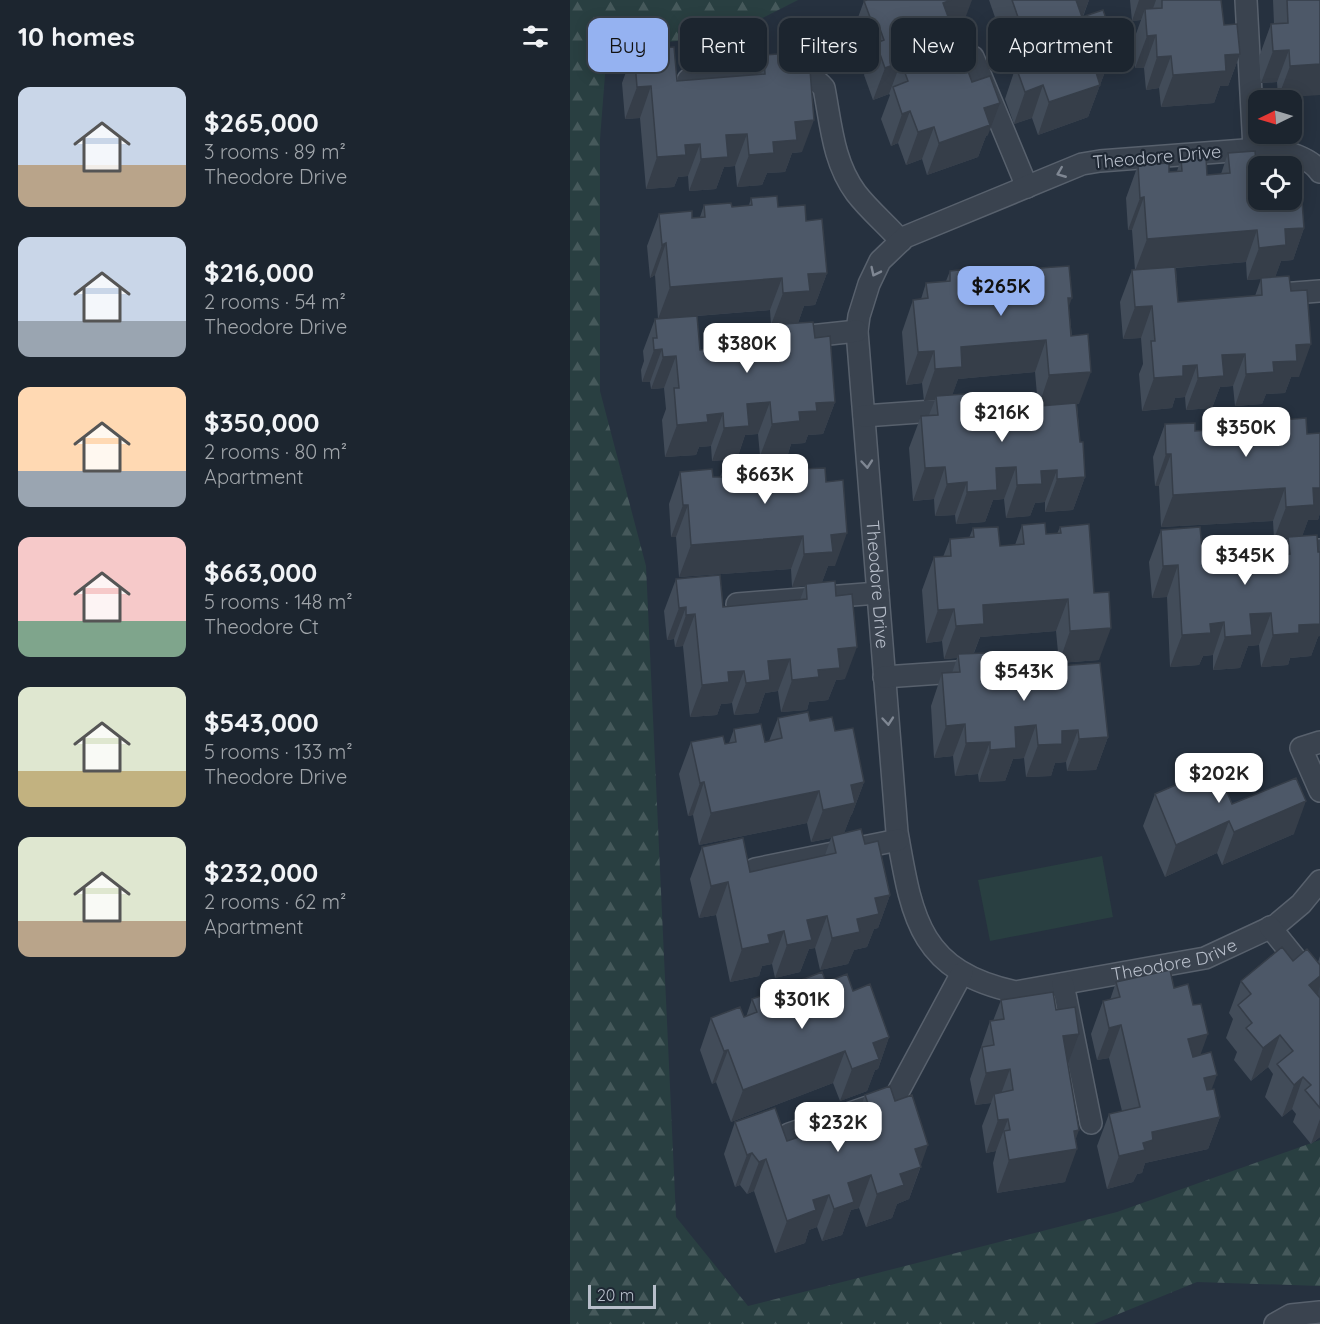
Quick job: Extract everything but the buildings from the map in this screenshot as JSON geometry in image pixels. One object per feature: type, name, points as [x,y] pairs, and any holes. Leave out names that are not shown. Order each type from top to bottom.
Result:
[{"type":"street","points":[[1246,0],[1254,149]]},
{"type":"street","points":[[976,64],[1028,187]]},
{"type":"street","points":[[688,80],[788,66],[803,71],[817,80],[824,88],[836,152],[845,175],[857,195],[901,241]]},
{"type":"street","name":"Theodore Drive","points":[[1320,172],[1292,153],[1271,148],[1101,161],[1082,165],[905,237],[880,261],[859,316],[857,331],[898,840],[906,887],[929,945],[950,965],[970,978],[1016,992],[1205,958],[1270,927],[1301,904],[1320,881]]},
{"type":"street","points":[[1256,296],[1320,291]]},
{"type":"street","points":[[717,346],[857,331]]},
{"type":"street","points":[[864,416],[1003,406]]},
{"type":"street","points":[[1220,554],[1320,550]]},
{"type":"street","points":[[737,604],[878,593]]},
{"type":"street","points":[[884,677],[1029,667]]},
{"type":"street","points":[[1320,742],[1301,748],[1320,791]]},
{"type":"street","points":[[755,869],[898,840]]},
{"type":"street","points":[[1270,927],[1320,989]]},
{"type":"street","points":[[789,1134],[891,1100],[897,1094],[962,973]]},
{"type":"street","points":[[1063,984],[1091,1123]]},
{"type":"street","points":[[1275,1324],[1292,1315],[1320,1311]]},
{"type":"green space","points":[[570,0],[798,0],[763,18],[680,18],[680,41],[668,42],[668,18],[588,18],[588,72],[605,72],[600,139],[600,391],[646,566],[676,1217],[748,1306],[1117,1212],[1320,1140],[1320,1286],[1197,1282],[1094,1324],[570,1324]]},
{"type":"green space","points":[[1102,856],[1113,917],[990,941],[978,880]]}]
